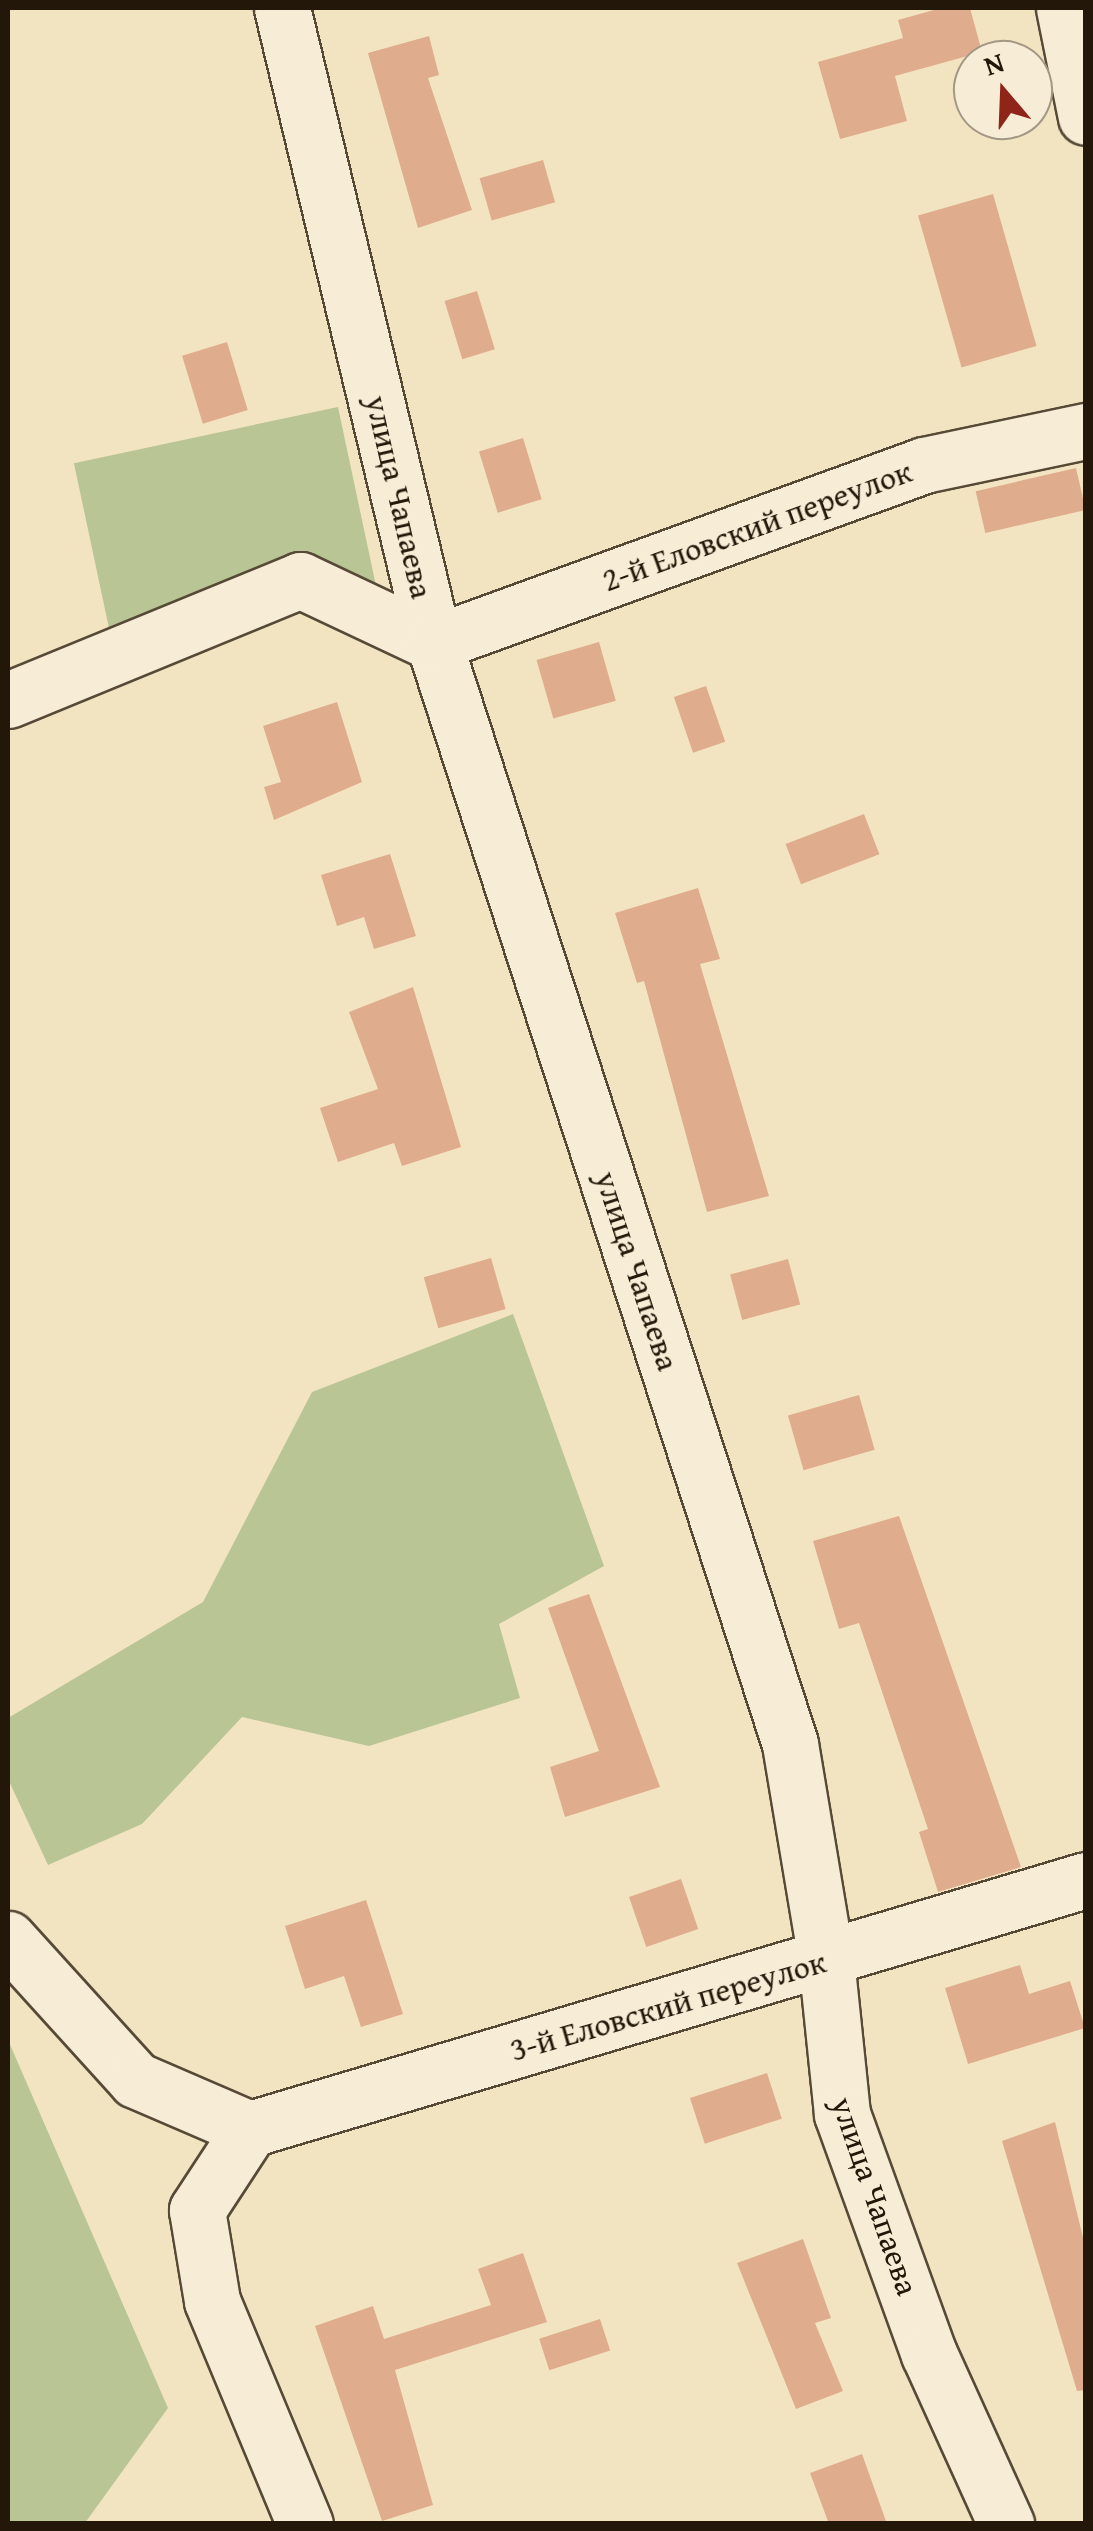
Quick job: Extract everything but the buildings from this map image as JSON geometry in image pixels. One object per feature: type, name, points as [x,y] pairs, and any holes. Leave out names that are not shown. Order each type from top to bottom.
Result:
[{"type":"street","name":"улица Чапаева","points":[[282,8],[434,642],[790,1744],[826,1959],[842,2114],[929,2354],[1006,2524]]},
{"type":"street","points":[[1064,8],[1086,118]]},
{"type":"street","name":"2-й Еловский переулок","points":[[434,642],[924,465],[1086,431]]},
{"type":"street","points":[[8,700],[300,580],[434,642]]},
{"type":"street","name":"3-й Еловский переулок","points":[[250,2129],[1086,1880]]},
{"type":"street","points":[[8,1940],[136,2080],[250,2129],[197,2210],[212,2301],[305,2524]]},
{"type":"green space","points":[[338,407],[378,596],[114,652],[74,463]]},
{"type":"green space","points":[[513,1314],[604,1566],[499,1624],[520,1698],[369,1746],[242,1717],[142,1824],[48,1865],[8,1779],[8,1718],[203,1602],[312,1392]]},
{"type":"green space","points":[[8,2040],[168,2408],[85,2523],[8,2523]]}]
